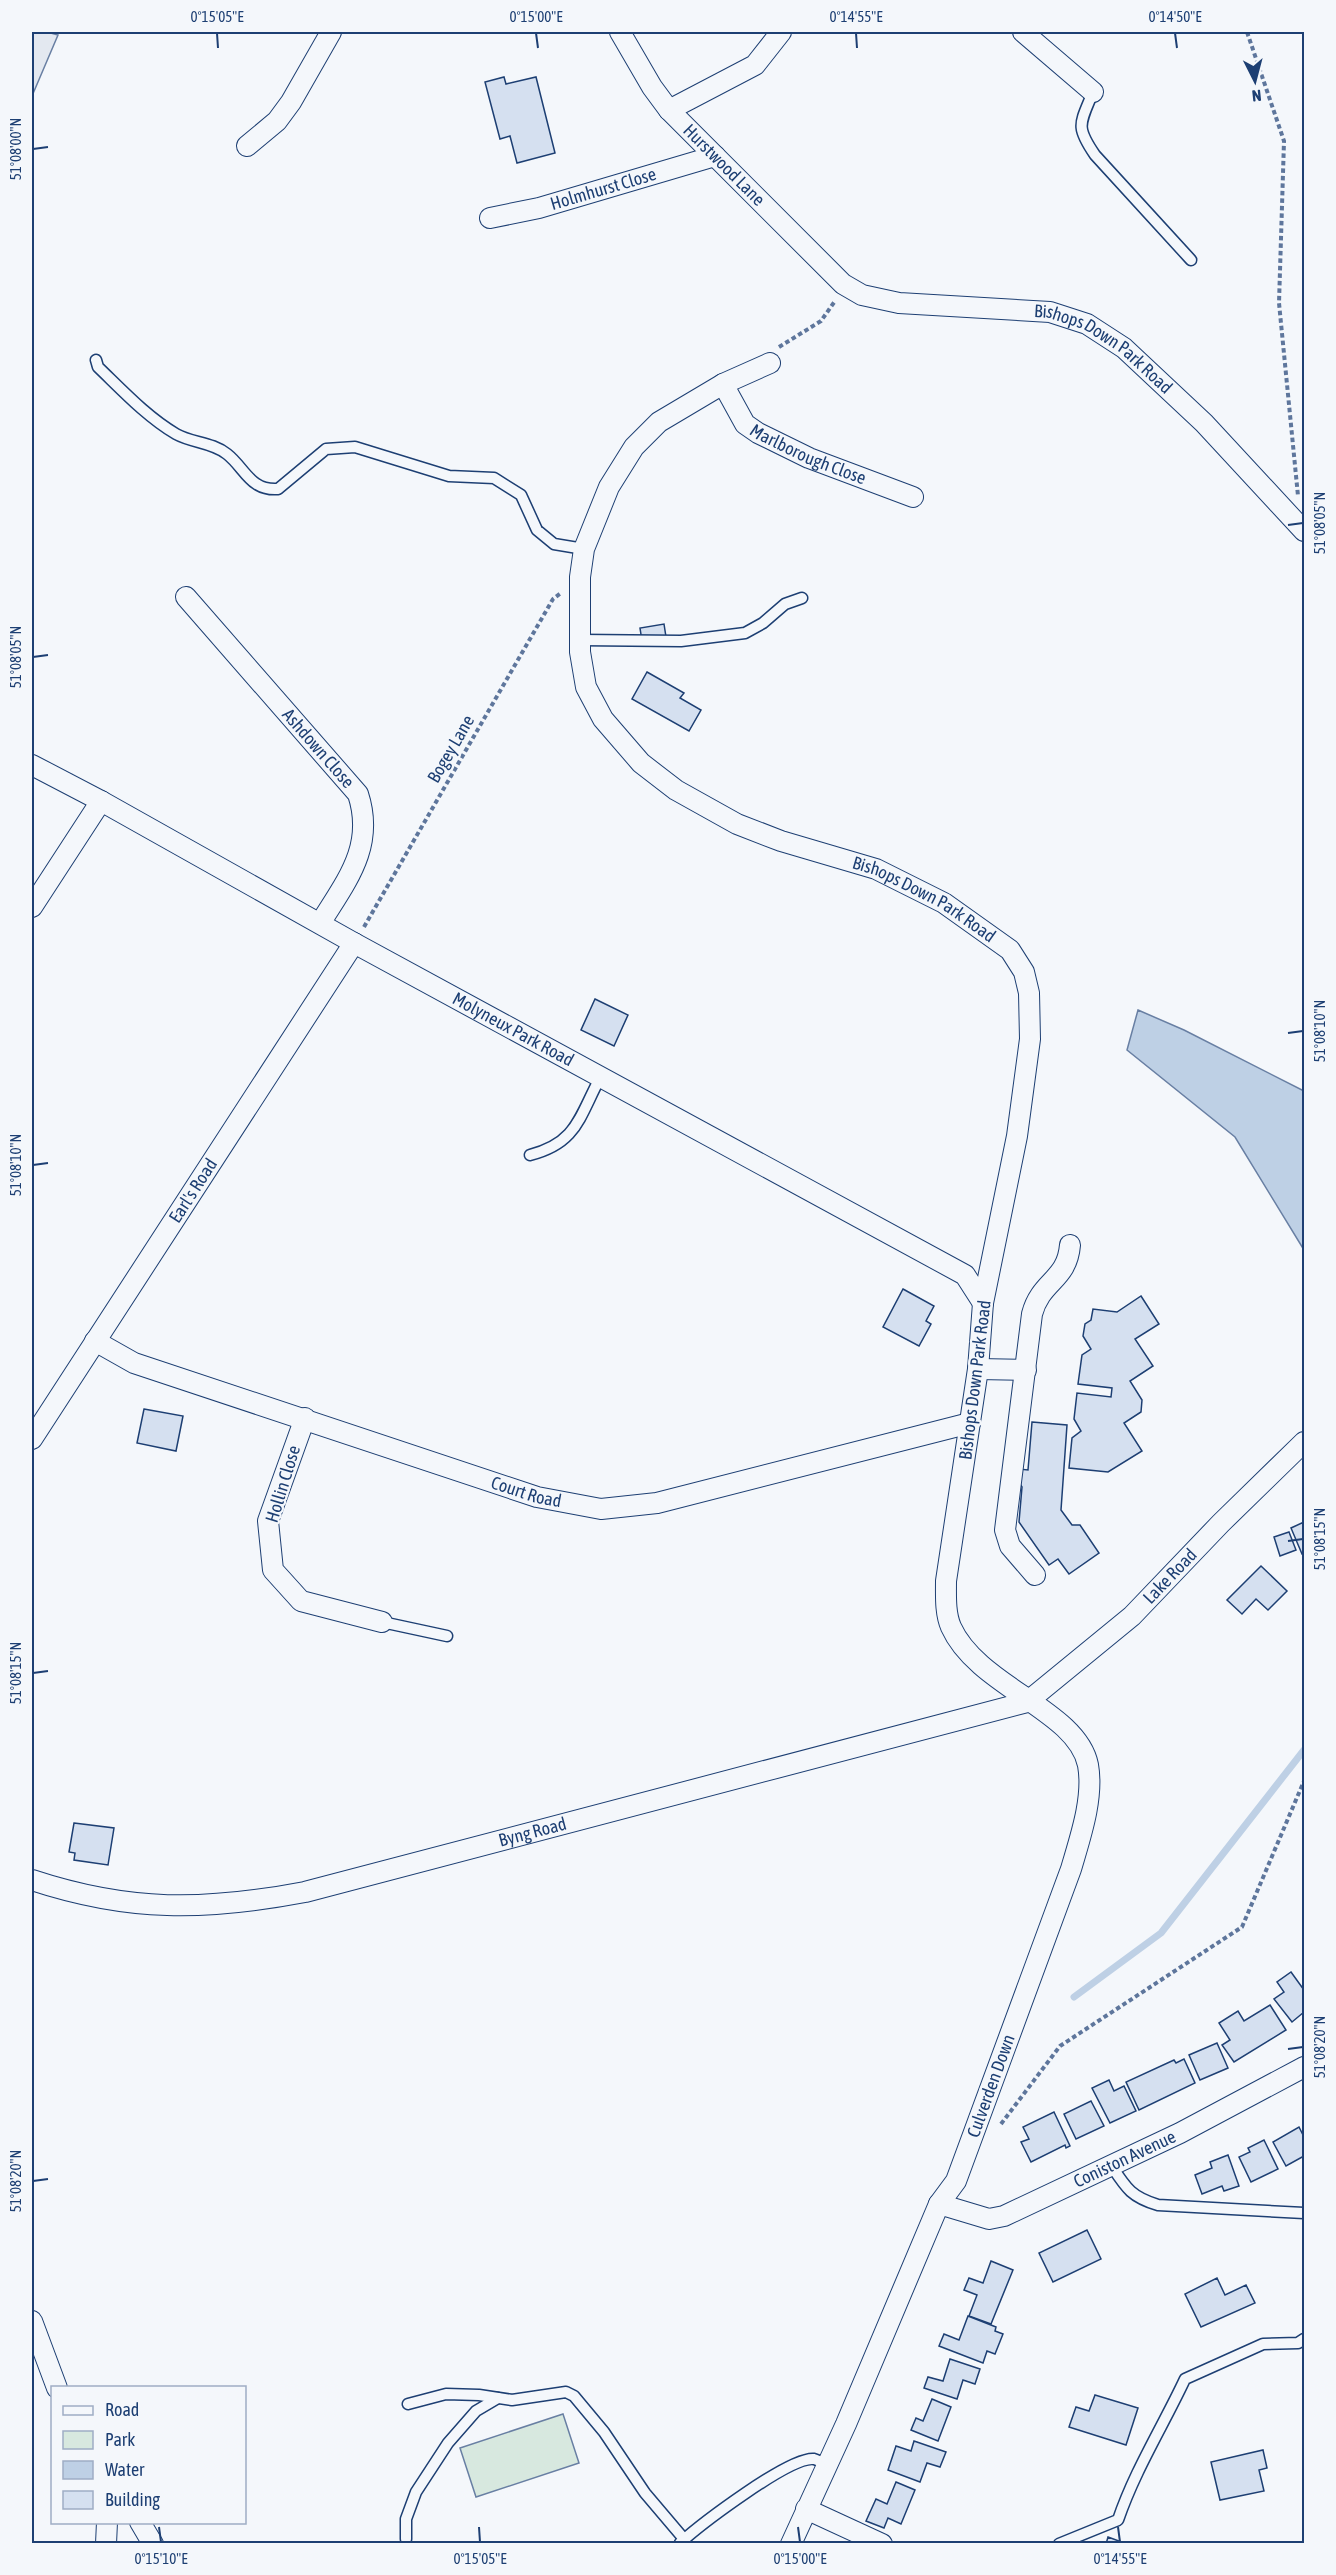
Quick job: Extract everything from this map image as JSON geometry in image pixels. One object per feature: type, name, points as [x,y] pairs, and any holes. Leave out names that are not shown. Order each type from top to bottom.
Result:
[{"type":"street","points":[[247,146],[277,121],[291,102],[332,32]]},
{"type":"street","name":"Hurstwood Lane","points":[[620,32],[652,87],[669,110],[843,284]]},
{"type":"street","points":[[669,110],[754,65],[781,32]]},
{"type":"street","points":[[1023,32],[1093,92]]},
{"type":"street","name":"Holmhurst Close","points":[[490,218],[538,208],[715,156]]},
{"type":"street","name":"Bishops Down Park Road","points":[[843,284],[862,296],[898,303],[1050,312],[1087,324],[1124,348],[1204,423],[1303,530]]},
{"type":"street","name":"Bishops Down Park Road","points":[[770,363],[723,384],[659,422],[634,447],[609,487],[584,549],[580,577],[580,640],[586,687],[603,719],[641,763],[676,790],[737,824],[781,841],[876,869],[934,898],[989,932],[1010,950],[1019,965],[1029,993],[1030,1039],[1017,1136],[983,1303],[978,1369],[946,1581],[951,1626],[971,1658]]},
{"type":"street","name":"Marlborough Close","points":[[723,384],[745,424],[758,433],[809,458],[913,497]]},
{"type":"street","name":"Ashdown Close","points":[[186,597],[358,794],[363,810],[363,830],[357,865],[321,922]]},
{"type":"street","name":"Molyneux Park Road","points":[[32,765],[965,1275],[983,1303]]},
{"type":"street","points":[[32,907],[101,801]]},
{"type":"street","name":"Earl's Road","points":[[32,1439],[354,943]]},
{"type":"street","points":[[1035,1575],[1010,1546],[1005,1530],[1036,1298],[1046,1286],[1064,1272],[1069,1260],[1070,1245]]},
{"type":"street","name":"Court Road","points":[[95,1341],[134,1363],[537,1497],[601,1509],[657,1503],[970,1423]]},
{"type":"street","points":[[978,1369],[1026,1370]]},
{"type":"street","name":"Hollin Close","points":[[305,1418],[268,1521],[273,1569],[301,1601],[382,1622]]},
{"type":"street","name":"Lake Road","points":[[1027,1702],[1132,1616],[1221,1523],[1305,1442]]},
{"type":"street","name":"Culverden Down","points":[[791,2544],[939,2204],[956,2181],[1071,1869],[1083,1825],[1089,1782],[1085,1754],[1064,1726],[1027,1702],[971,1658]]},
{"type":"street","name":"Byng Road","points":[[32,1880],[77,1893],[148,1904],[192,1907],[249,1903],[305,1892],[1027,1702]]},
{"type":"street","name":"Coniston Avenue","points":[[939,2204],[989,2219],[1004,2216],[1180,2133],[1305,2067]]},
{"type":"street","points":[[32,2329],[56,2386]]},
{"type":"street","points":[[806,2509],[882,2544]]},
{"type":"street","points":[[106,2544],[107,2524]]},
{"type":"street","points":[[141,2524],[153,2544]]},
{"type":"lane","points":[[1093,92],[1080,124],[1083,137],[1095,155],[1191,260]]},
{"type":"lane","points":[[96,360],[98,367],[158,421],[187,440],[206,443],[226,452],[248,478],[268,490],[278,489],[326,450],[355,447],[449,476],[494,478],[521,495],[537,530],[554,544],[584,549]]},
{"type":"lane","points":[[580,640],[681,641],[745,633],[763,623],[785,604],[802,598]]},
{"type":"lane","points":[[530,1155],[550,1150],[569,1137],[600,1077]]},
{"type":"lane","points":[[382,1622],[447,1636]]},
{"type":"lane","points":[[1111,2165],[1127,2189],[1139,2199],[1158,2205],[1305,2213]]},
{"type":"lane","points":[[1059,2544],[1118,2520],[1131,2481],[1165,2422],[1185,2379],[1263,2344],[1298,2343],[1305,2339]]},
{"type":"lane","points":[[408,2403],[446,2394],[512,2400],[566,2392],[574,2396],[604,2432],[681,2541],[723,2508],[793,2464],[814,2459],[827,2465]]},
{"type":"lane","points":[[406,2539],[406,2519],[423,2482],[448,2443],[476,2411],[498,2398]]},
{"type":"path","points":[[1247,32],[1284,141],[1279,303],[1303,530]]},
{"type":"path","points":[[770,363],[768,352],[821,321],[843,284]]},
{"type":"path","name":"Bogey Lane","points":[[354,943],[553,599],[580,577]]},
{"type":"path","points":[[998,2127],[1060,2046],[1242,1927],[1305,1781]]},
{"type":"green space","points":[[563,2414],[579,2463],[476,2497],[460,2448]]},
{"type":"shaded area","points":[[32,32],[58,35],[32,96]]},
{"type":"water","points":[[1138,1010],[1184,1030],[1304,1091],[1304,1250],[1235,1137],[1127,1050]]},
{"type":"building","points":[[504,77],[506,84],[536,77],[555,153],[517,163],[510,136],[500,139],[485,82]]},
{"type":"building","points":[[664,624],[666,637],[642,641],[640,628]]},
{"type":"building","points":[[647,672],[684,693],[680,698],[701,710],[689,731],[632,699]]},
{"type":"building","points":[[595,999],[628,1015],[614,1046],[581,1030]]},
{"type":"building","points":[[903,1289],[934,1306],[926,1321],[931,1324],[919,1346],[883,1327]]},
{"type":"building","points":[[1141,1296],[1159,1324],[1135,1339],[1153,1366],[1130,1381],[1142,1400],[1141,1412],[1124,1423],[1142,1451],[1108,1472],[1069,1468],[1072,1438],[1081,1431],[1074,1419],[1077,1393],[1111,1397],[1112,1388],[1078,1384],[1082,1355],[1091,1349],[1083,1336],[1085,1324],[1091,1320],[1093,1309],[1117,1312]]},
{"type":"building","points":[[144,1409],[183,1416],[176,1451],[137,1443]]},
{"type":"building","points":[[1032,1422],[1067,1425],[1061,1510],[1072,1525],[1080,1525],[1099,1553],[1069,1574],[1058,1559],[1049,1565],[1019,1522],[1022,1487],[1018,1481],[1019,1469],[1028,1470]]},
{"type":"building","points":[[1304,1522],[1304,1553],[1302,1554],[1291,1528]]},
{"type":"building","points":[[1289,1532],[1296,1550],[1280,1556],[1274,1537]]},
{"type":"building","points":[[1261,1566],[1287,1591],[1268,1610],[1256,1599],[1242,1614],[1227,1600]]},
{"type":"building","points":[[74,1823],[114,1828],[108,1865],[74,1860],[75,1853],[69,1852]]},
{"type":"building","points":[[1291,1972],[1304,1990],[1304,2012],[1292,2022],[1274,1999],[1284,1992],[1277,1982]]},
{"type":"building","points":[[1270,2005],[1286,2030],[1234,2062],[1222,2045],[1230,2040],[1219,2023],[1238,2011],[1244,2021]]},
{"type":"building","points":[[1217,2043],[1228,2068],[1200,2080],[1189,2055]]},
{"type":"building","points":[[1184,2059],[1195,2083],[1139,2110],[1126,2082],[1174,2060],[1176,2063]]},
{"type":"building","points":[[1109,2080],[1114,2091],[1124,2086],[1136,2111],[1110,2123],[1092,2088]]},
{"type":"building","points":[[1091,2101],[1104,2126],[1076,2139],[1064,2114]]},
{"type":"building","points":[[1054,2112],[1070,2146],[1066,2148],[1065,2145],[1031,2162],[1021,2142],[1029,2139],[1023,2127]]},
{"type":"building","points":[[1299,2127],[1304,2137],[1304,2156],[1286,2166],[1273,2142]]},
{"type":"building","points":[[1264,2140],[1278,2169],[1251,2182],[1239,2157],[1250,2152],[1248,2148]]},
{"type":"building","points":[[1228,2155],[1239,2186],[1224,2191],[1222,2186],[1202,2194],[1195,2175],[1212,2168],[1210,2162]]},
{"type":"building","points":[[1087,2230],[1101,2259],[1053,2282],[1039,2253]]},
{"type":"building","points":[[991,2261],[1013,2270],[991,2324],[969,2316],[977,2295],[964,2290],[969,2278],[983,2283]]},
{"type":"building","points":[[1217,2278],[1225,2295],[1246,2285],[1255,2303],[1201,2327],[1185,2294]]},
{"type":"building","points":[[968,2316],[996,2327],[995,2331],[1003,2334],[995,2354],[987,2351],[983,2363],[939,2346],[944,2334],[959,2340]]},
{"type":"building","points":[[950,2359],[980,2369],[975,2384],[963,2380],[957,2399],[924,2388],[928,2377],[943,2381]]},
{"type":"building","points":[[1095,2395],[1138,2408],[1126,2445],[1069,2427],[1076,2407],[1089,2411]]},
{"type":"building","points":[[932,2399],[951,2407],[938,2441],[911,2430],[916,2418],[923,2421]]},
{"type":"building","points":[[914,2441],[946,2452],[940,2467],[927,2463],[920,2482],[888,2470],[896,2446],[911,2451]]},
{"type":"building","points":[[1263,2450],[1267,2468],[1259,2470],[1264,2491],[1220,2500],[1211,2462]]},
{"type":"building","points":[[896,2482],[915,2490],[901,2524],[888,2518],[884,2528],[866,2521],[876,2499],[887,2504]]},
{"type":"building","points":[[1108,2537],[1127,2544],[1106,2544]]},
{"type":"waterway","points":[[1074,1997],[1161,1933],[1304,1750]]}]
